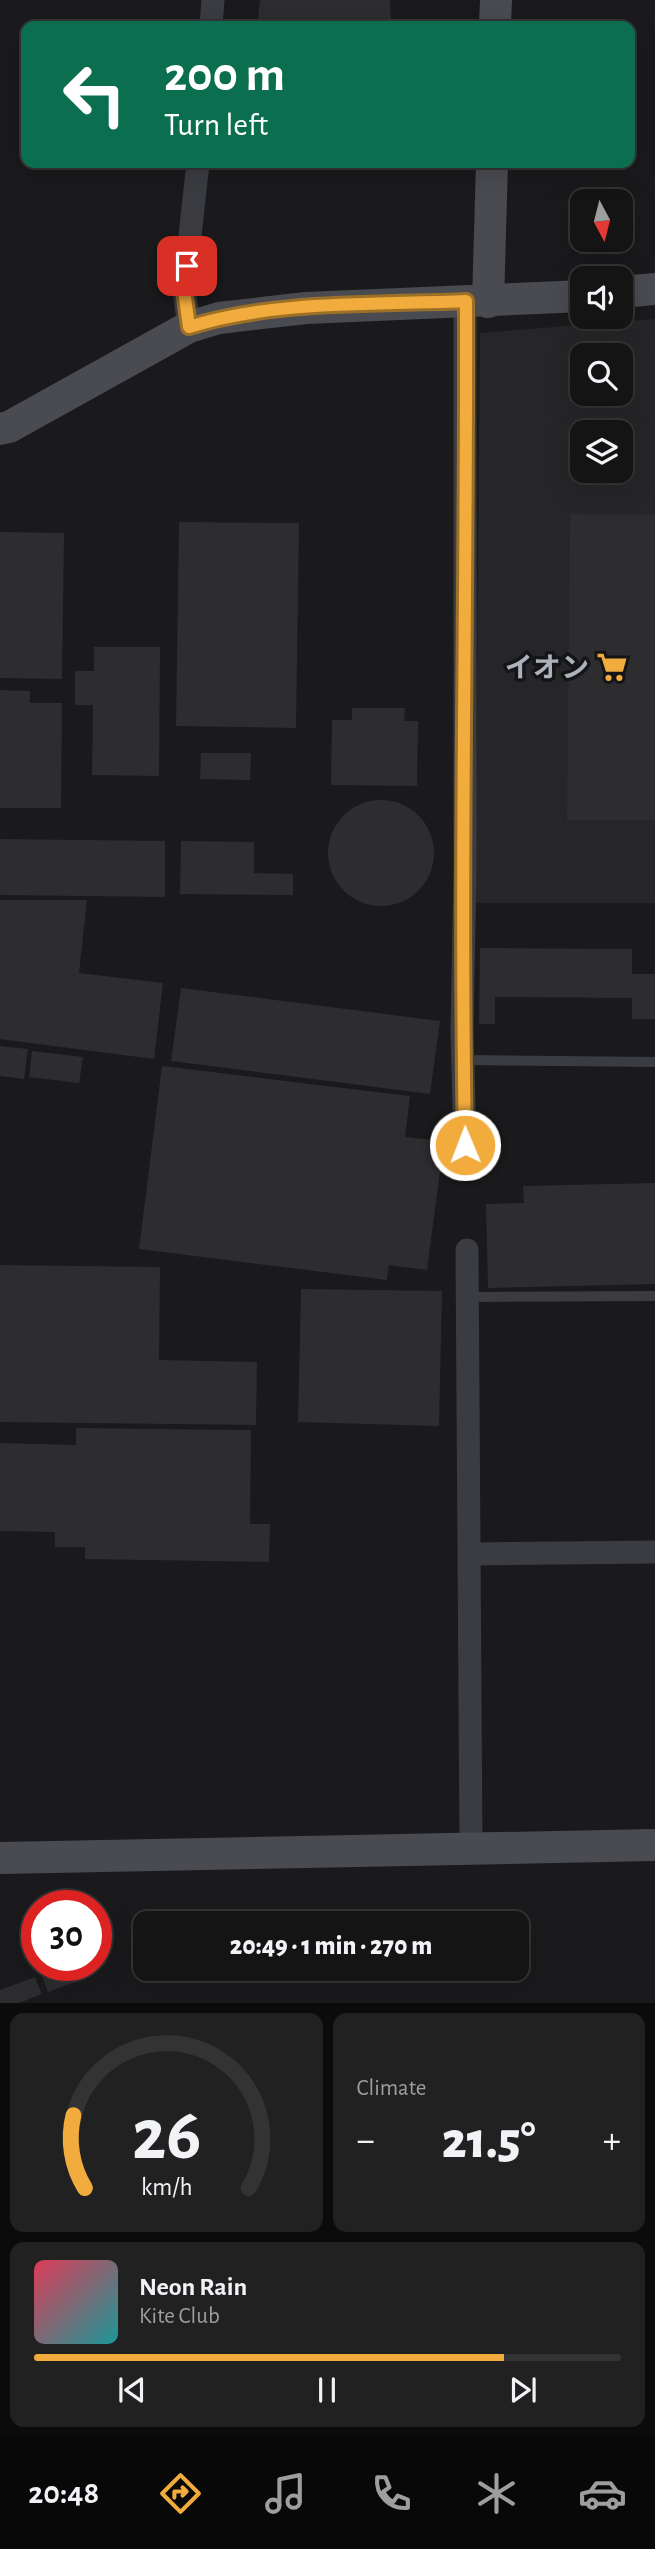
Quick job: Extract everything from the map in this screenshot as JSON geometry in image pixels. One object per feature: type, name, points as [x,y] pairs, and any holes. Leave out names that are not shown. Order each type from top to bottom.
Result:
[{"type":"street","points":[[211,21],[213,0]]},
{"type":"street","points":[[495,21],[496,0]]},
{"type":"street","points":[[189,327],[184,290],[197,168]]},
{"type":"street","points":[[465,1145],[463,1060],[477,301],[491,168]]},
{"type":"street","points":[[633,291],[655,289]]},
{"type":"street","points":[[0,429],[9,427],[189,327],[219,318],[306,308],[570,297]]},
{"type":"street","points":[[467,1250],[471,1847]]},
{"type":"street","points":[[470,1554],[655,1552]]},
{"type":"street","points":[[0,1858],[655,1845]]},
{"type":"lane","points":[[463,1060],[655,1062]]},
{"type":"lane","points":[[468,1297],[655,1296]]},
{"type":"shaded area","points":[[655,319],[655,903],[475,903],[480,333],[570,326],[570,329],[633,329],[633,321]]},
{"type":"building","points":[[260,0],[390,0],[391,21],[258,21]]},
{"type":"building","name":"イオン","points":[[570,514],[655,515],[655,820],[567,820]]},
{"type":"building","points":[[179,522],[299,523],[296,728],[176,726]]},
{"type":"building","points":[[0,532],[64,533],[62,679],[0,678]]},
{"type":"building","points":[[94,647],[160,647],[159,776],[92,775],[93,705],[75,705],[75,671],[94,671]]},
{"type":"building","points":[[0,690],[30,691],[30,703],[62,703],[61,808],[0,808]]},
{"type":"building","points":[[352,708],[405,708],[404,721],[418,721],[417,786],[331,785],[332,720],[352,720]]},
{"type":"building","points":[[201,753],[251,753],[250,780],[200,779]]},
{"type":"building","points":[[381,800],[401,804],[419,815],[430,833],[434,853],[430,873],[419,891],[401,902],[381,906],[361,902],[343,891],[332,873],[328,853],[332,833],[343,815],[361,804]]},
{"type":"building","points":[[0,839],[165,841],[165,897],[0,895]]},
{"type":"building","points":[[181,841],[254,842],[254,873],[293,874],[293,895],[180,894]]},
{"type":"building","points":[[0,900],[87,900],[79,973],[163,983],[154,1059],[0,1039]]},
{"type":"building","points":[[480,948],[632,949],[632,974],[655,974],[655,1019],[632,1019],[632,998],[495,997],[495,1024],[479,1024]]},
{"type":"building","points":[[181,988],[440,1021],[430,1094],[171,1061]]},
{"type":"building","points":[[0,1046],[28,1049],[24,1079],[0,1076]]},
{"type":"building","points":[[32,1051],[83,1057],[79,1083],[29,1077]]},
{"type":"building","points":[[162,1066],[410,1096],[405,1137],[444,1141],[427,1270],[389,1265],[387,1280],[139,1249]]},
{"type":"building","points":[[655,1183],[655,1284],[488,1288],[486,1204],[524,1203],[523,1186]]},
{"type":"building","points":[[0,1265],[160,1267],[159,1360],[257,1362],[256,1425],[0,1422]]},
{"type":"building","points":[[301,1289],[442,1291],[439,1426],[298,1422]]},
{"type":"building","points":[[76,1428],[251,1430],[250,1524],[270,1524],[269,1562],[85,1559],[85,1547],[55,1547],[55,1532],[0,1531],[0,1443],[76,1445]]},
{"type":"building","points":[[24,1981],[37,1981],[42,1994],[19,2003],[0,2003],[0,1990]]},
{"type":"building","points":[[44,1981],[78,1981],[48,1992]]},
{"type":"place","name":"イオン","points":[[612,667]]},
{"type":"route","points":[[187,266],[184,290],[189,327],[219,318],[306,308],[466,301],[465,868],[462,1030],[465,1145]]}]
